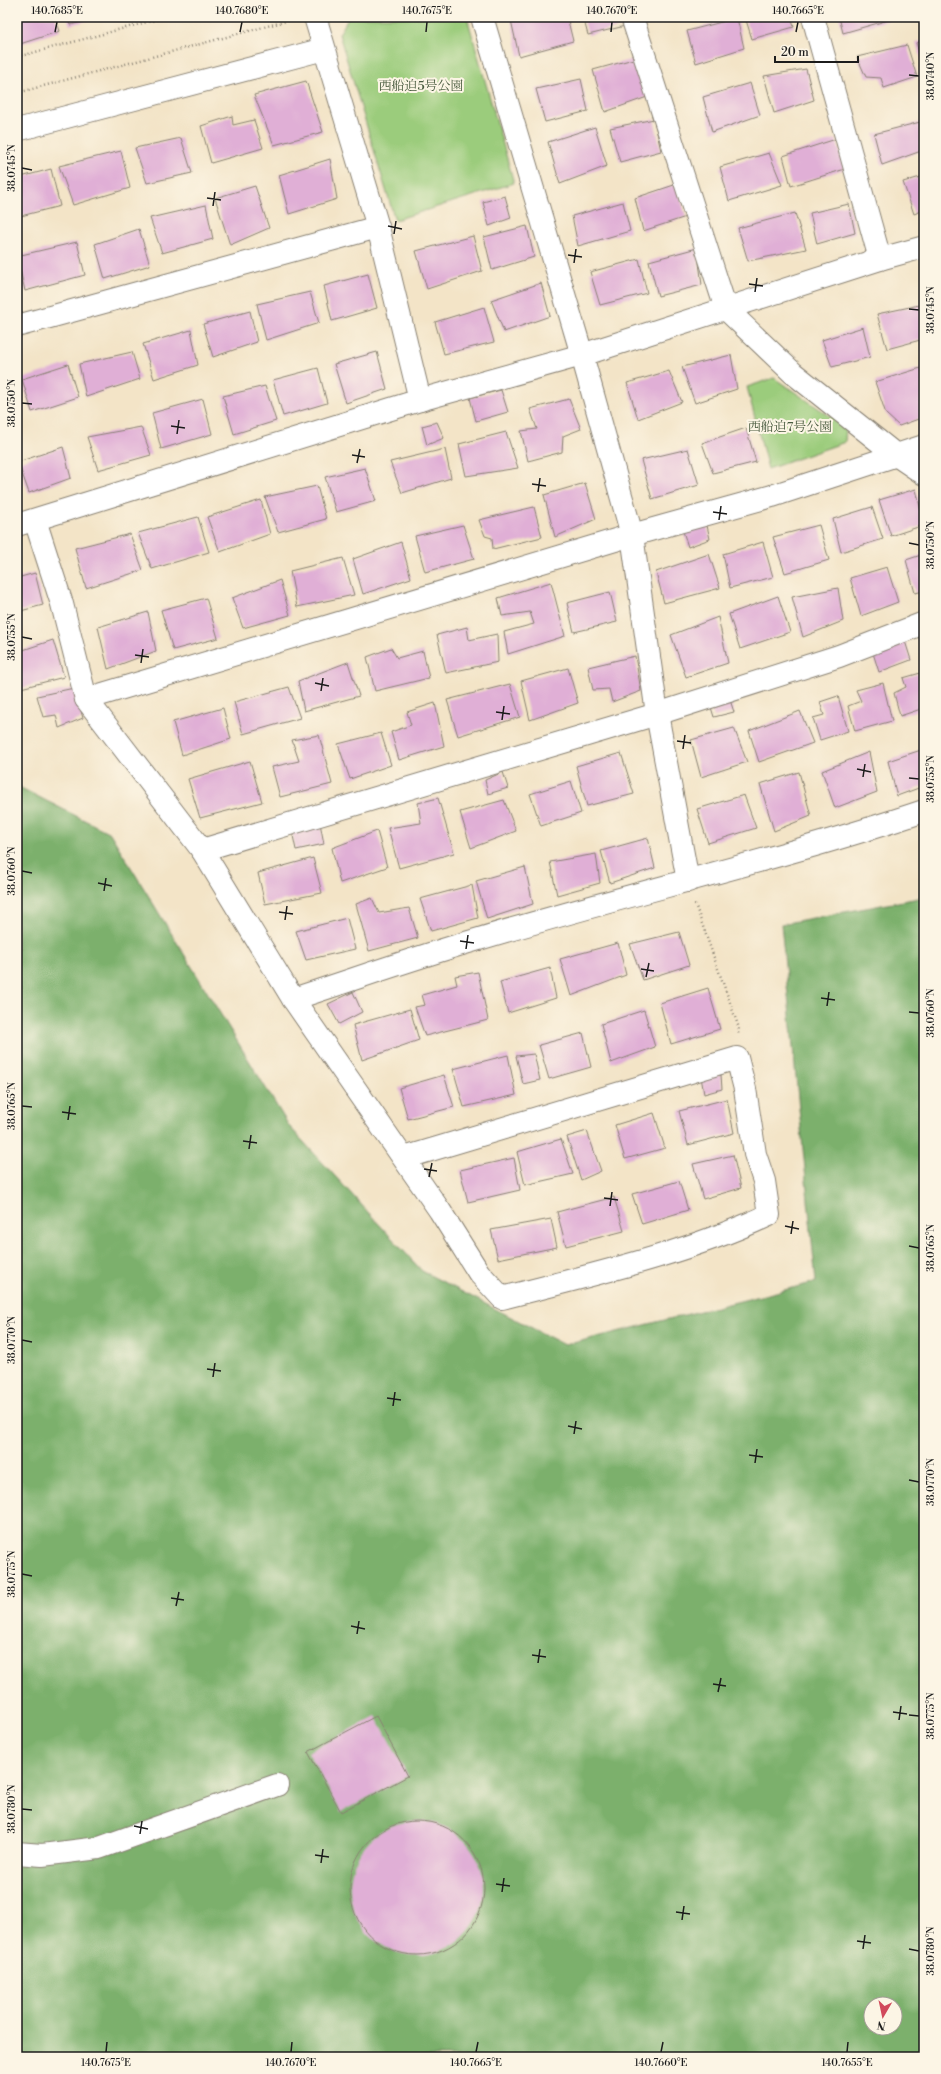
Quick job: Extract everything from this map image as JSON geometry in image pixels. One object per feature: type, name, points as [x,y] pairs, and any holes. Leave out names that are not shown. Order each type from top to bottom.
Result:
[{"type":"street","points":[[482,17],[582,355],[632,535],[657,714],[688,881]]},
{"type":"street","points":[[632,17],[726,310],[793,372],[896,455],[924,474]]},
{"type":"street","points":[[812,17],[880,259]]},
{"type":"street","points":[[305,18],[324,49],[378,227],[420,400]]},
{"type":"street","points":[[17,130],[324,49]]},
{"type":"street","points":[[17,326],[378,227]]},
{"type":"street","points":[[404,1158],[737,1058],[745,1089],[755,1154],[764,1181],[769,1215],[738,1229],[636,1262],[502,1298],[479,1273],[445,1218],[293,999],[202,850],[86,699],[62,604],[26,523],[420,400],[582,355],[726,310],[880,259],[924,247]]},
{"type":"street","points":[[86,699],[632,535],[772,496],[924,446]]},
{"type":"street","points":[[202,850],[657,714],[840,656],[924,623]]},
{"type":"street","points":[[293,999],[479,939],[688,881],[878,826],[924,811]]},
{"type":"street","points":[[17,1853],[42,1855],[99,1848],[276,1785]]},
{"type":"path","points":[[17,57],[166,17]]},
{"type":"path","points":[[17,93],[305,18]]},
{"type":"path","points":[[688,881],[739,1028],[737,1058]]},
{"type":"green space","name":"西船迫5号公園","points":[[349,17],[467,17],[514,183],[395,220],[339,34]]},
{"type":"green space","name":"西船迫7号公園","points":[[774,378],[846,427],[845,442],[768,469],[747,387]]},
{"type":"green space","points":[[17,786],[110,833],[289,1126],[422,1271],[565,1345],[816,1282],[781,924],[924,897],[924,2057],[17,2057]]},
{"type":"building","points":[[17,17],[55,17],[60,31],[17,45]]},
{"type":"building","points":[[67,17],[98,17],[98,18],[70,25]]},
{"type":"building","points":[[527,17],[567,17],[573,41],[519,56],[511,20]]},
{"type":"building","points":[[583,17],[623,17],[625,26],[588,35]]},
{"type":"building","points":[[745,17],[791,17],[794,27],[752,39]]},
{"type":"building","points":[[839,17],[899,17],[843,33]]},
{"type":"building","points":[[737,18],[744,48],[696,63],[687,31]]},
{"type":"building","points":[[924,40],[924,67],[916,43]]},
{"type":"building","points":[[907,45],[917,77],[884,88],[881,78],[866,77],[857,57]]},
{"type":"building","points":[[637,58],[650,96],[605,112],[593,70]]},
{"type":"building","points":[[806,69],[814,100],[774,113],[764,76]]},
{"type":"building","points":[[581,79],[588,111],[545,122],[536,89]]},
{"type":"building","points":[[306,81],[323,132],[274,145],[254,95]]},
{"type":"building","points":[[750,83],[760,115],[712,132],[703,97]]},
{"type":"building","points":[[232,116],[233,125],[254,120],[263,148],[211,163],[201,126]]},
{"type":"building","points":[[654,119],[661,151],[620,162],[610,128]]},
{"type":"building","points":[[924,121],[924,150],[882,165],[874,134]]},
{"type":"building","points":[[595,127],[607,166],[560,184],[548,142]]},
{"type":"building","points":[[181,138],[192,173],[147,183],[135,148]]},
{"type":"building","points":[[836,139],[845,169],[791,186],[783,156]]},
{"type":"building","points":[[121,151],[130,188],[73,205],[59,166]]},
{"type":"building","points":[[769,153],[782,185],[729,201],[720,167]]},
{"type":"building","points":[[330,159],[337,199],[289,214],[279,175]]},
{"type":"building","points":[[51,169],[60,206],[17,217],[17,178]]},
{"type":"building","points":[[924,176],[924,210],[914,214],[903,182]]},
{"type":"building","points":[[677,184],[686,217],[643,231],[635,198]]},
{"type":"building","points":[[255,186],[269,228],[230,245],[215,198]]},
{"type":"building","points":[[505,196],[511,218],[489,226],[483,202]]},
{"type":"building","points":[[623,202],[630,231],[578,246],[572,216]]},
{"type":"building","points":[[849,204],[855,233],[817,244],[810,213]]},
{"type":"building","points":[[206,205],[213,239],[162,253],[150,218]]},
{"type":"building","points":[[795,213],[806,249],[748,261],[738,228]]},
{"type":"building","points":[[527,226],[534,257],[492,270],[484,237]]},
{"type":"building","points":[[139,229],[150,265],[105,279],[95,244]]},
{"type":"building","points":[[473,236],[482,271],[427,289],[416,251]]},
{"type":"building","points":[[77,242],[85,275],[25,291],[17,256]]},
{"type":"building","points":[[697,248],[702,285],[658,296],[649,261]]},
{"type":"building","points":[[639,259],[647,293],[600,305],[590,272]]},
{"type":"building","points":[[368,274],[377,308],[332,321],[324,286]]},
{"type":"building","points":[[541,283],[550,316],[504,332],[491,300]]},
{"type":"building","points":[[17,286],[21,299],[17,301]]},
{"type":"building","points":[[310,292],[319,323],[266,340],[257,304]]},
{"type":"building","points":[[924,304],[924,339],[887,349],[877,314]]},
{"type":"building","points":[[484,307],[494,342],[444,354],[435,322]]},
{"type":"building","points":[[250,311],[257,342],[213,357],[203,324]]},
{"type":"building","points":[[863,327],[870,357],[832,367],[822,340]]},
{"type":"building","points":[[191,330],[198,365],[154,379],[143,344]]},
{"type":"building","points":[[132,352],[140,379],[86,397],[79,364]]},
{"type":"building","points":[[377,352],[387,389],[346,403],[334,364]]},
{"type":"building","points":[[731,355],[737,389],[695,403],[682,367]]},
{"type":"building","points":[[68,364],[78,397],[32,412],[22,379]]},
{"type":"building","points":[[924,367],[924,417],[899,426],[886,414],[875,382]]},
{"type":"building","points":[[318,368],[327,403],[283,416],[273,380]]},
{"type":"building","points":[[669,371],[682,402],[638,419],[627,383]]},
{"type":"building","points":[[265,386],[276,421],[234,434],[223,396]]},
{"type":"building","points":[[501,390],[508,412],[476,421],[470,398]]},
{"type":"building","points":[[17,399],[21,414],[17,416]]},
{"type":"building","points":[[203,399],[212,434],[161,449],[152,413]]},
{"type":"building","points":[[569,399],[581,429],[563,436],[562,452],[528,461],[521,431],[537,429],[530,409]]},
{"type":"building","points":[[437,422],[444,438],[427,445],[422,426]]},
{"type":"building","points":[[141,427],[151,455],[98,470],[87,437]]},
{"type":"building","points":[[746,428],[756,462],[713,473],[702,443]]},
{"type":"building","points":[[506,432],[518,468],[466,476],[459,444]]},
{"type":"building","points":[[63,447],[71,478],[29,493],[18,462]]},
{"type":"building","points":[[445,449],[451,478],[402,493],[390,462]]},
{"type":"building","points":[[688,449],[699,485],[652,499],[641,460]]},
{"type":"building","points":[[365,468],[376,501],[336,512],[325,477]]},
{"type":"building","points":[[585,483],[596,519],[555,537],[544,495]]},
{"type":"building","points":[[317,486],[326,519],[278,532],[265,497]]},
{"type":"building","points":[[916,489],[924,525],[891,536],[879,500]]},
{"type":"building","points":[[261,500],[270,534],[220,552],[207,517]]},
{"type":"building","points":[[534,507],[542,537],[493,549],[492,538],[485,536],[479,520]]},
{"type":"building","points":[[872,507],[883,539],[841,552],[833,519]]},
{"type":"building","points":[[198,517],[209,552],[152,569],[138,533]]},
{"type":"building","points":[[706,521],[710,539],[688,547],[682,528]]},
{"type":"building","points":[[463,525],[474,559],[425,572],[415,536]]},
{"type":"building","points":[[819,525],[829,560],[785,573],[773,537]]},
{"type":"building","points":[[130,534],[143,570],[86,588],[75,548]]},
{"type":"building","points":[[401,542],[411,578],[363,594],[353,559]]},
{"type":"building","points":[[763,542],[773,577],[730,588],[723,554]]},
{"type":"building","points":[[709,554],[720,588],[664,603],[656,572]]},
{"type":"building","points":[[924,554],[924,591],[915,593],[906,560]]},
{"type":"building","points":[[343,558],[354,595],[297,607],[290,571]]},
{"type":"building","points":[[887,567],[898,602],[861,616],[850,578]]},
{"type":"building","points":[[35,573],[43,605],[17,612],[17,578]]},
{"type":"building","points":[[280,580],[290,615],[243,628],[232,598]]},
{"type":"building","points":[[551,582],[565,636],[508,654],[504,632],[534,624],[530,612],[502,616],[498,598]]},
{"type":"building","points":[[838,588],[843,621],[803,637],[792,597]]},
{"type":"building","points":[[610,592],[617,622],[574,632],[567,603]]},
{"type":"building","points":[[778,596],[790,632],[740,649],[729,614]]},
{"type":"building","points":[[206,598],[218,638],[173,650],[161,610]]},
{"type":"building","points":[[148,612],[156,651],[108,669],[98,627]]},
{"type":"building","points":[[718,617],[728,663],[686,677],[671,635]]},
{"type":"building","points":[[467,627],[469,640],[497,634],[498,662],[446,673],[437,635]]},
{"type":"building","points":[[53,640],[64,677],[17,689],[17,652]]},
{"type":"building","points":[[905,641],[911,660],[879,672],[873,653]]},
{"type":"building","points":[[391,648],[397,658],[423,651],[429,678],[375,691],[367,657]]},
{"type":"building","points":[[635,656],[641,691],[612,702],[609,689],[593,690],[588,667]]},
{"type":"building","points":[[348,662],[359,696],[304,711],[298,681]]},
{"type":"building","points":[[568,668],[578,703],[530,720],[521,681]]},
{"type":"building","points":[[924,672],[924,708],[900,716],[894,693],[906,687],[903,678]]},
{"type":"building","points":[[883,683],[892,721],[855,731],[848,706],[861,701],[856,690]]},
{"type":"building","points":[[510,684],[520,717],[458,736],[447,700]]},
{"type":"building","points":[[289,687],[300,718],[243,734],[234,702]]},
{"type":"building","points":[[74,688],[83,718],[59,728],[56,715],[43,717],[37,696]]},
{"type":"building","points":[[838,696],[848,731],[820,740],[813,718],[824,715],[820,702]]},
{"type":"building","points":[[729,697],[734,712],[714,717],[710,704]]},
{"type":"building","points":[[435,703],[444,746],[399,760],[391,732],[411,725],[407,712]]},
{"type":"building","points":[[223,708],[231,739],[182,755],[173,722]]},
{"type":"building","points":[[800,711],[813,743],[759,762],[749,731]]},
{"type":"building","points":[[734,728],[747,762],[701,777],[691,740]]},
{"type":"building","points":[[381,733],[391,765],[350,779],[338,744]]},
{"type":"building","points":[[319,735],[332,784],[280,797],[272,767],[299,761],[292,740]]},
{"type":"building","points":[[924,749],[924,786],[897,796],[888,761]]},
{"type":"building","points":[[869,752],[877,792],[835,808],[822,771]]},
{"type":"building","points":[[621,753],[634,794],[587,806],[576,766]]},
{"type":"building","points":[[250,761],[262,802],[200,818],[188,779]]},
{"type":"building","points":[[503,772],[508,788],[488,794],[485,780]]},
{"type":"building","points":[[799,772],[811,816],[774,831],[760,784]]},
{"type":"building","points":[[571,781],[581,813],[541,826],[530,794]]},
{"type":"building","points":[[744,795],[756,828],[708,843],[697,809]]},
{"type":"building","points":[[438,798],[454,853],[399,868],[388,828],[421,823],[418,803]]},
{"type":"building","points":[[504,800],[516,831],[471,848],[460,812]]},
{"type":"building","points":[[320,823],[324,844],[296,850],[292,831]]},
{"type":"building","points":[[377,831],[387,867],[340,883],[332,848]]},
{"type":"building","points":[[648,838],[655,868],[610,883],[601,851]]},
{"type":"building","points":[[596,854],[600,883],[557,895],[550,862]]},
{"type":"building","points":[[313,858],[322,893],[265,904],[258,873]]},
{"type":"building","points":[[525,867],[533,904],[487,919],[476,881]]},
{"type":"building","points":[[472,885],[478,918],[431,931],[420,899]]},
{"type":"building","points":[[372,898],[379,913],[409,908],[418,938],[369,951],[356,904]]},
{"type":"building","points":[[347,918],[355,949],[306,960],[296,931]]},
{"type":"building","points":[[679,932],[689,965],[643,980],[630,944]]},
{"type":"building","points":[[618,943],[626,975],[571,996],[560,959]]},
{"type":"building","points":[[550,968],[556,998],[508,1013],[500,982]]},
{"type":"building","points":[[478,972],[488,1020],[425,1036],[415,1007],[425,1005],[422,995],[457,985],[455,976]]},
{"type":"building","points":[[708,988],[720,1029],[671,1044],[660,1003]]},
{"type":"building","points":[[353,992],[362,1012],[339,1024],[328,1004]]},
{"type":"building","points":[[410,1009],[419,1040],[362,1060],[353,1025]]},
{"type":"building","points":[[644,1010],[655,1047],[611,1063],[601,1024]]},
{"type":"building","points":[[583,1033],[591,1067],[549,1079],[539,1045]]},
{"type":"building","points":[[534,1054],[540,1080],[523,1084],[516,1056]]},
{"type":"building","points":[[508,1055],[516,1095],[464,1107],[453,1069]]},
{"type":"building","points":[[444,1075],[454,1107],[408,1119],[399,1088]]},
{"type":"building","points":[[721,1075],[722,1089],[704,1094],[701,1077]]},
{"type":"building","points":[[727,1099],[734,1133],[688,1145],[679,1111]]},
{"type":"building","points":[[654,1113],[665,1148],[625,1159],[615,1125]]},
{"type":"building","points":[[587,1131],[601,1171],[581,1180],[567,1137]]},
{"type":"building","points":[[561,1139],[573,1174],[525,1185],[517,1152]]},
{"type":"building","points":[[733,1155],[741,1188],[703,1199],[693,1164]]},
{"type":"building","points":[[514,1158],[520,1190],[468,1202],[460,1170]]},
{"type":"building","points":[[679,1181],[688,1210],[642,1224],[632,1194]]},
{"type":"building","points":[[614,1197],[624,1231],[566,1246],[557,1212]]},
{"type":"building","points":[[551,1219],[557,1247],[498,1259],[491,1230]]},
{"type":"building","points":[[376,1716],[408,1776],[341,1812],[308,1752]]},
{"type":"building","points":[[410,1821],[424,1821],[443,1826],[465,1840],[479,1862],[483,1875],[483,1901],[479,1914],[465,1936],[443,1950],[424,1955],[410,1955],[391,1950],[369,1936],[355,1914],[350,1895],[350,1881],[355,1862],[369,1840],[391,1826]]}]
